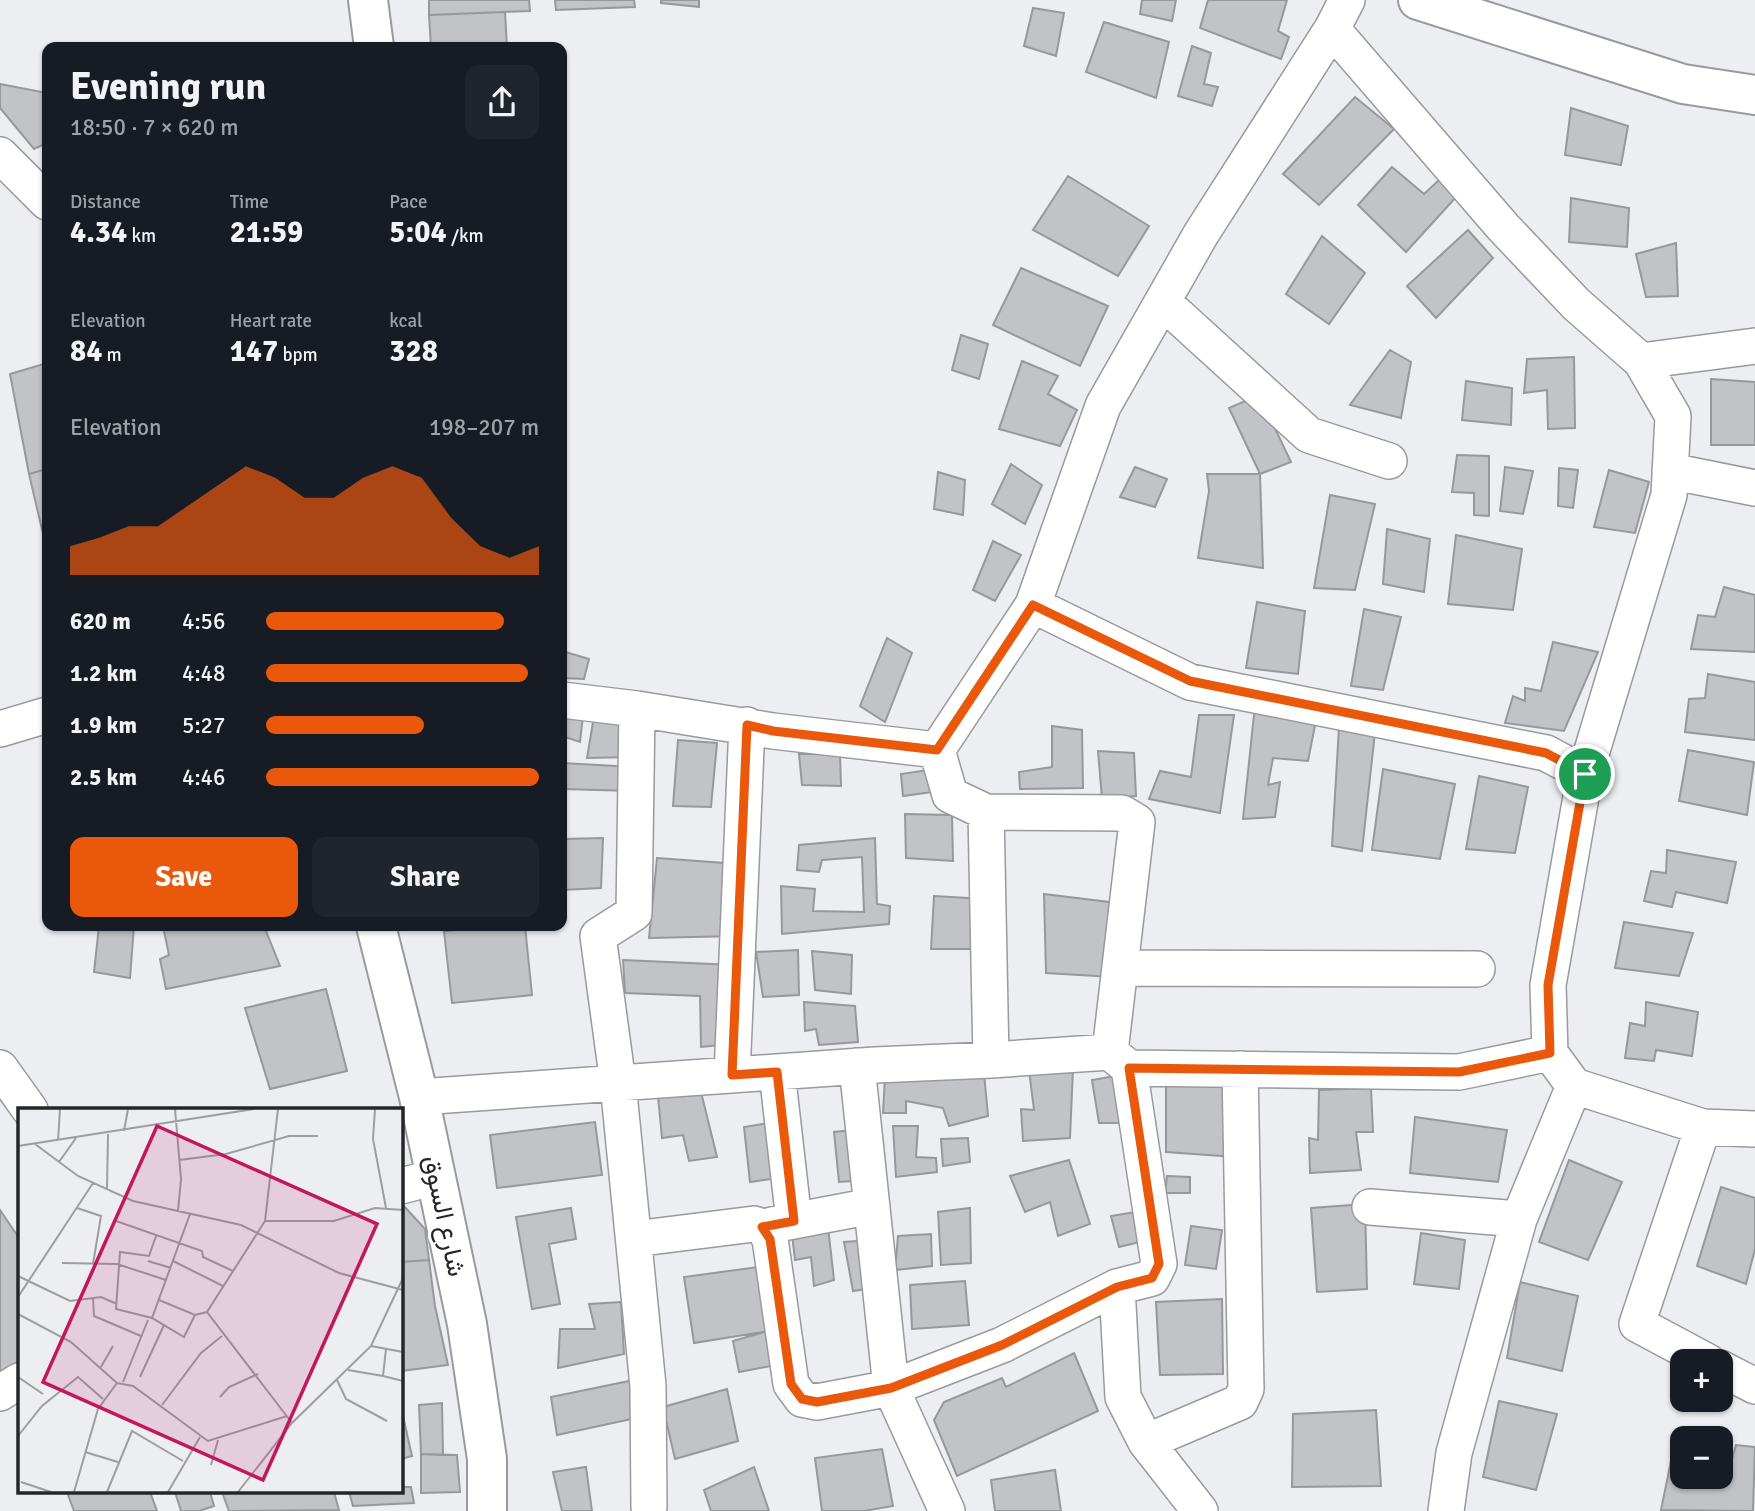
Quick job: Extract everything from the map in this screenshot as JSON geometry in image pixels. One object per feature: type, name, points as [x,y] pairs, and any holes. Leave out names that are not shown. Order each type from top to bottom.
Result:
[{"type":"main road","points":[[369,0],[373,42]]},
{"type":"main road","points":[[1419,0],[1682,84],[1755,95]]},
{"type":"main road","name":"شارع السوق","points":[[377,931],[419,1097],[418,1181],[467,1324],[487,1459],[487,1511]]},
{"type":"street","points":[[777,1072],[778,1224],[770,1239],[791,1384],[802,1399],[817,1402],[891,1388],[1002,1345],[1117,1287],[1152,1278],[1159,1264],[1119,1060],[1120,968],[1138,822],[1122,813],[986,813],[950,796],[937,750],[1033,605],[1103,406],[1201,234],[1339,15],[1503,227],[1576,304],[1641,361],[1673,416],[1669,495],[1585,774],[1548,985],[1550,1053],[1574,1086],[1703,1127],[1755,1129]]},
{"type":"street","points":[[0,155],[42,197]]},
{"type":"street","points":[[1163,302],[1309,435],[1389,461]]},
{"type":"street","points":[[1641,361],[1755,346]]},
{"type":"street","points":[[1670,471],[1755,488]]},
{"type":"street","points":[[1033,605],[1190,681],[1546,753],[1585,774]]},
{"type":"street","points":[[567,701],[747,725],[773,731],[937,750]]},
{"type":"street","points":[[637,709],[634,913],[598,936],[618,1083],[648,1386],[649,1507]]},
{"type":"street","points":[[0,729],[42,716]]},
{"type":"street","points":[[732,1075],[747,725]]},
{"type":"street","points":[[986,813],[991,1060]]},
{"type":"street","points":[[1120,968],[1477,969]]},
{"type":"street","points":[[419,1097],[857,1066],[991,1060],[1119,1060],[1240,1069],[1459,1072],[1550,1053]]},
{"type":"street","points":[[857,1066],[891,1388],[947,1511]]},
{"type":"street","points":[[0,1069],[29,1108]]},
{"type":"street","points":[[1146,1442],[1240,1402],[1246,1389],[1240,1069]]},
{"type":"street","points":[[1446,1511],[1454,1453],[1519,1219],[1574,1086]]},
{"type":"street","points":[[1684,1349],[1637,1324],[1703,1127]]},
{"type":"street","points":[[634,1239],[754,1224],[778,1224],[872,1206]]},
{"type":"street","points":[[1370,1208],[1519,1219]]},
{"type":"street","points":[[1117,1287],[1123,1397],[1146,1442],[1200,1511]]},
{"type":"street","points":[[1733,1375],[1755,1386]]},
{"type":"street","points":[[0,1393],[18,1382]]},
{"type":"building","points":[[429,0],[529,0],[530,11],[429,15]]},
{"type":"building","points":[[555,0],[634,0],[635,7],[556,10]]},
{"type":"building","points":[[661,0],[699,0],[699,7],[661,3]]},
{"type":"building","points":[[1142,0],[1176,0],[1172,21],[1140,14]]},
{"type":"building","points":[[1208,0],[1287,0],[1278,31],[1289,37],[1281,59],[1200,28]]},
{"type":"building","points":[[1033,8],[1064,13],[1056,56],[1024,46]]},
{"type":"building","points":[[505,12],[507,42],[431,42],[429,15]]},
{"type":"building","points":[[1104,22],[1169,42],[1156,98],[1086,72]]},
{"type":"building","points":[[1192,46],[1211,53],[1204,84],[1218,87],[1212,106],[1178,96]]},
{"type":"building","points":[[0,84],[42,92],[42,145],[34,149],[0,108]]},
{"type":"building","points":[[1355,97],[1394,129],[1319,205],[1283,174]]},
{"type":"building","points":[[1571,108],[1628,126],[1621,165],[1565,155]]},
{"type":"building","points":[[1392,167],[1424,194],[1439,180],[1457,196],[1406,252],[1358,205]]},
{"type":"building","points":[[1068,176],[1149,226],[1118,276],[1033,230]]},
{"type":"building","points":[[1571,198],[1629,208],[1627,247],[1569,242]]},
{"type":"building","points":[[1468,230],[1493,258],[1436,318],[1407,286]]},
{"type":"building","points":[[1322,236],[1365,273],[1329,324],[1286,294]]},
{"type":"building","points":[[1676,243],[1678,296],[1646,297],[1636,254]]},
{"type":"building","points":[[1021,268],[1108,306],[1080,366],[993,325]]},
{"type":"building","points":[[961,335],[988,344],[979,379],[952,370]]},
{"type":"building","points":[[1390,350],[1411,362],[1401,418],[1350,405]]},
{"type":"building","points":[[1574,357],[1575,428],[1548,429],[1547,390],[1524,393],[1527,359]]},
{"type":"building","points":[[1022,361],[1058,376],[1048,394],[1077,410],[1060,446],[999,429]]},
{"type":"building","points":[[42,364],[42,470],[29,474],[10,374]]},
{"type":"building","points":[[1711,379],[1755,382],[1755,445],[1711,445]]},
{"type":"building","points":[[1466,381],[1512,388],[1511,425],[1462,420]]},
{"type":"building","points":[[1259,395],[1291,462],[1260,474],[1229,408]]},
{"type":"building","points":[[1457,455],[1489,456],[1489,516],[1474,515],[1474,493],[1452,492]]},
{"type":"building","points":[[1011,464],[1042,485],[1025,524],[992,504]]},
{"type":"building","points":[[1135,467],[1167,479],[1155,507],[1120,497]]},
{"type":"building","points":[[1505,467],[1533,471],[1523,514],[1500,511]]},
{"type":"building","points":[[1559,468],[1578,470],[1573,508],[1558,506]]},
{"type":"building","points":[[42,470],[42,530],[29,474]]},
{"type":"building","points":[[1609,470],[1649,482],[1635,533],[1594,527]]},
{"type":"building","points":[[938,472],[965,480],[963,515],[934,509]]},
{"type":"building","points":[[1207,474],[1260,474],[1263,568],[1198,558],[1209,491]]},
{"type":"building","points":[[1330,495],[1375,504],[1355,590],[1314,588]]},
{"type":"building","points":[[1387,529],[1430,539],[1424,592],[1383,584]]},
{"type":"building","points":[[1456,535],[1522,549],[1513,610],[1448,604]]},
{"type":"building","points":[[993,541],[1021,555],[995,601],[973,590]]},
{"type":"building","points":[[1724,587],[1755,595],[1755,652],[1691,649],[1698,615],[1715,617]]},
{"type":"building","points":[[1257,602],[1305,611],[1298,674],[1246,668]]},
{"type":"building","points":[[1364,609],[1401,617],[1383,690],[1351,686]]},
{"type":"building","points":[[887,638],[912,653],[885,722],[860,706]]},
{"type":"building","points":[[1553,642],[1598,652],[1564,731],[1505,723],[1513,696],[1525,701],[1525,688],[1541,691]]},
{"type":"building","points":[[567,652],[589,659],[584,679],[567,678]]},
{"type":"building","points":[[1708,674],[1755,682],[1755,740],[1685,732],[1689,699],[1705,698]]},
{"type":"building","points":[[1256,696],[1318,710],[1308,761],[1273,758],[1268,785],[1280,782],[1275,817],[1243,819]]},
{"type":"building","points":[[567,704],[584,707],[580,742],[567,738]]},
{"type":"building","points":[[1199,715],[1234,715],[1220,813],[1149,799],[1160,771],[1191,777]]},
{"type":"building","points":[[594,716],[632,725],[632,757],[587,758]]},
{"type":"building","points":[[1052,726],[1082,730],[1083,788],[1020,789],[1019,772],[1052,767]]},
{"type":"building","points":[[1339,727],[1375,732],[1362,851],[1332,846]]},
{"type":"building","points":[[678,740],[717,743],[711,807],[673,806]]},
{"type":"building","points":[[1688,750],[1754,762],[1747,815],[1679,801]]},
{"type":"building","points":[[1098,751],[1134,753],[1136,796],[1102,799]]},
{"type":"building","points":[[799,754],[840,754],[841,786],[802,785]]},
{"type":"building","points":[[567,763],[633,767],[632,791],[567,789]]},
{"type":"building","points":[[941,768],[947,790],[903,796],[901,774]]},
{"type":"building","points":[[1383,769],[1455,784],[1440,859],[1372,850]]},
{"type":"building","points":[[1479,776],[1528,787],[1515,853],[1466,849]]},
{"type":"building","points":[[905,814],[952,815],[953,861],[906,858]]},
{"type":"building","points":[[603,838],[601,888],[567,890],[567,839]]},
{"type":"building","points":[[875,838],[877,904],[890,906],[889,924],[782,934],[781,886],[815,889],[813,911],[864,912],[862,857],[822,860],[819,872],[797,870],[799,845]]},
{"type":"building","points":[[1667,850],[1736,862],[1727,903],[1676,892],[1672,907],[1644,901],[1651,871],[1666,873]]},
{"type":"building","points":[[657,858],[738,864],[737,936],[649,938]]},
{"type":"building","points":[[1044,894],[1117,903],[1112,977],[1046,973]]},
{"type":"building","points":[[934,896],[984,899],[984,949],[931,949]]},
{"type":"building","points":[[1624,922],[1693,933],[1679,976],[1615,968]]},
{"type":"building","points":[[98,931],[134,931],[130,978],[94,972]]},
{"type":"building","points":[[164,931],[266,931],[280,966],[166,989],[160,959],[169,955]]},
{"type":"building","points":[[444,931],[526,931],[532,995],[452,1003]]},
{"type":"building","points":[[798,950],[799,995],[763,997],[756,952]]},
{"type":"building","points":[[812,951],[852,955],[851,994],[815,990]]},
{"type":"building","points":[[623,960],[734,965],[731,1044],[701,1047],[700,996],[625,993]]},
{"type":"building","points":[[326,989],[347,1071],[270,1089],[245,1008]]},
{"type":"building","points":[[804,1002],[855,1006],[858,1042],[819,1045],[816,1029],[805,1031]]},
{"type":"building","points":[[1646,1002],[1698,1012],[1692,1056],[1656,1050],[1654,1061],[1625,1058],[1630,1023],[1645,1026]]},
{"type":"building","points":[[1073,1069],[1070,1138],[1023,1141],[1021,1109],[1034,1110],[1029,1070]]},
{"type":"building","points":[[1166,1071],[1233,1073],[1235,1157],[1166,1152]]},
{"type":"building","points":[[984,1073],[988,1116],[949,1126],[943,1108],[906,1101],[906,1113],[883,1113],[885,1076]]},
{"type":"building","points":[[1121,1075],[1124,1123],[1099,1123],[1092,1080]]},
{"type":"building","points":[[1371,1088],[1373,1132],[1356,1132],[1361,1170],[1310,1173],[1309,1138],[1318,1140],[1319,1090]]},
{"type":"building","points":[[701,1092],[717,1157],[689,1161],[683,1135],[662,1138],[658,1096]]},
{"type":"building","points":[[1415,1117],[1507,1130],[1498,1182],[1410,1173]]},
{"type":"building","points":[[781,1121],[786,1177],[750,1182],[744,1127]]},
{"type":"building","points":[[595,1122],[602,1175],[497,1188],[490,1135]]},
{"type":"building","points":[[893,1126],[918,1126],[916,1157],[936,1158],[937,1172],[896,1177]]},
{"type":"building","points":[[862,1129],[866,1180],[839,1182],[834,1132]]},
{"type":"building","points":[[968,1138],[970,1162],[943,1166],[941,1139]]},
{"type":"building","points":[[1069,1160],[1090,1224],[1058,1236],[1050,1202],[1025,1212],[1010,1176]]},
{"type":"building","points":[[1569,1160],[1622,1182],[1588,1260],[1539,1242]]},
{"type":"building","points":[[1167,1176],[1190,1177],[1190,1193],[1165,1193]]},
{"type":"building","points":[[1721,1187],[1755,1198],[1755,1249],[1746,1284],[1697,1266]]},
{"type":"building","points":[[1365,1204],[1367,1289],[1317,1292],[1311,1208]]},
{"type":"building","points":[[402,1206],[425,1229],[429,1260],[402,1262]]},
{"type":"building","points":[[571,1208],[576,1239],[549,1244],[560,1304],[532,1309],[516,1217]]},
{"type":"building","points":[[970,1208],[971,1263],[941,1265],[938,1212]]},
{"type":"building","points":[[0,1210],[18,1237],[18,1362],[0,1373]]},
{"type":"building","points":[[1142,1211],[1144,1241],[1119,1247],[1111,1216]]},
{"type":"building","points":[[827,1218],[834,1280],[814,1286],[811,1257],[795,1260],[791,1225]]},
{"type":"building","points":[[1191,1226],[1222,1230],[1216,1269],[1185,1265]]},
{"type":"building","points":[[1421,1233],[1465,1240],[1459,1289],[1414,1284]]},
{"type":"building","points":[[931,1234],[932,1266],[895,1270],[898,1236]]},
{"type":"building","points":[[871,1240],[879,1287],[853,1291],[844,1242]]},
{"type":"building","points":[[429,1260],[435,1306],[448,1365],[402,1371],[402,1262]]},
{"type":"building","points":[[758,1267],[768,1331],[694,1343],[684,1277]]},
{"type":"building","points":[[965,1281],[969,1325],[912,1329],[910,1285]]},
{"type":"building","points":[[1520,1282],[1578,1296],[1562,1371],[1507,1358]]},
{"type":"building","points":[[1222,1299],[1223,1374],[1160,1375],[1156,1302]]},
{"type":"building","points":[[621,1302],[624,1354],[558,1368],[560,1329],[595,1329],[589,1304]]},
{"type":"building","points":[[768,1331],[787,1363],[739,1372],[733,1341]]},
{"type":"building","points":[[1074,1353],[1098,1411],[957,1476],[934,1420],[944,1402],[1002,1378],[1006,1387]]},
{"type":"building","points":[[634,1380],[641,1417],[557,1435],[551,1397]]},
{"type":"building","points":[[727,1389],[738,1441],[675,1459],[663,1407]]},
{"type":"building","points":[[1499,1401],[1557,1414],[1536,1490],[1483,1477]]},
{"type":"building","points":[[442,1403],[443,1455],[421,1454],[419,1405]]},
{"type":"building","points":[[1376,1410],[1381,1486],[1292,1487],[1293,1414]]},
{"type":"building","points":[[402,1411],[412,1456],[402,1459]]},
{"type":"building","points":[[1736,1445],[1755,1447],[1753,1511],[1661,1510],[1670,1466],[1670,1489],[1733,1489],[1733,1455]]},
{"type":"building","points":[[882,1449],[893,1506],[864,1511],[822,1511],[815,1458]]},
{"type":"building","points":[[421,1454],[457,1455],[460,1492],[421,1493]]},
{"type":"building","points":[[586,1467],[592,1511],[562,1511],[553,1472]]},
{"type":"building","points":[[754,1467],[769,1511],[711,1511],[704,1490]]},
{"type":"building","points":[[1055,1470],[1061,1511],[995,1511],[991,1480]]},
{"type":"building","points":[[402,1487],[411,1487],[414,1503],[353,1506],[350,1494],[402,1494]]},
{"type":"building","points":[[68,1494],[151,1494],[157,1511],[74,1511]]},
{"type":"building","points":[[176,1494],[211,1494],[214,1506],[199,1511],[181,1511]]},
{"type":"building","points":[[223,1494],[335,1494],[339,1510],[229,1511]]},
{"type":"route","points":[[1033,605],[1190,681],[1546,753],[1585,774],[1548,985],[1550,1053],[1459,1072],[1129,1068],[1159,1264],[1152,1278],[1117,1287],[1002,1345],[891,1388],[817,1402],[802,1399],[791,1384],[770,1239],[762,1227],[794,1221],[777,1072],[732,1075],[747,725],[773,731],[937,750],[1033,605]]}]
